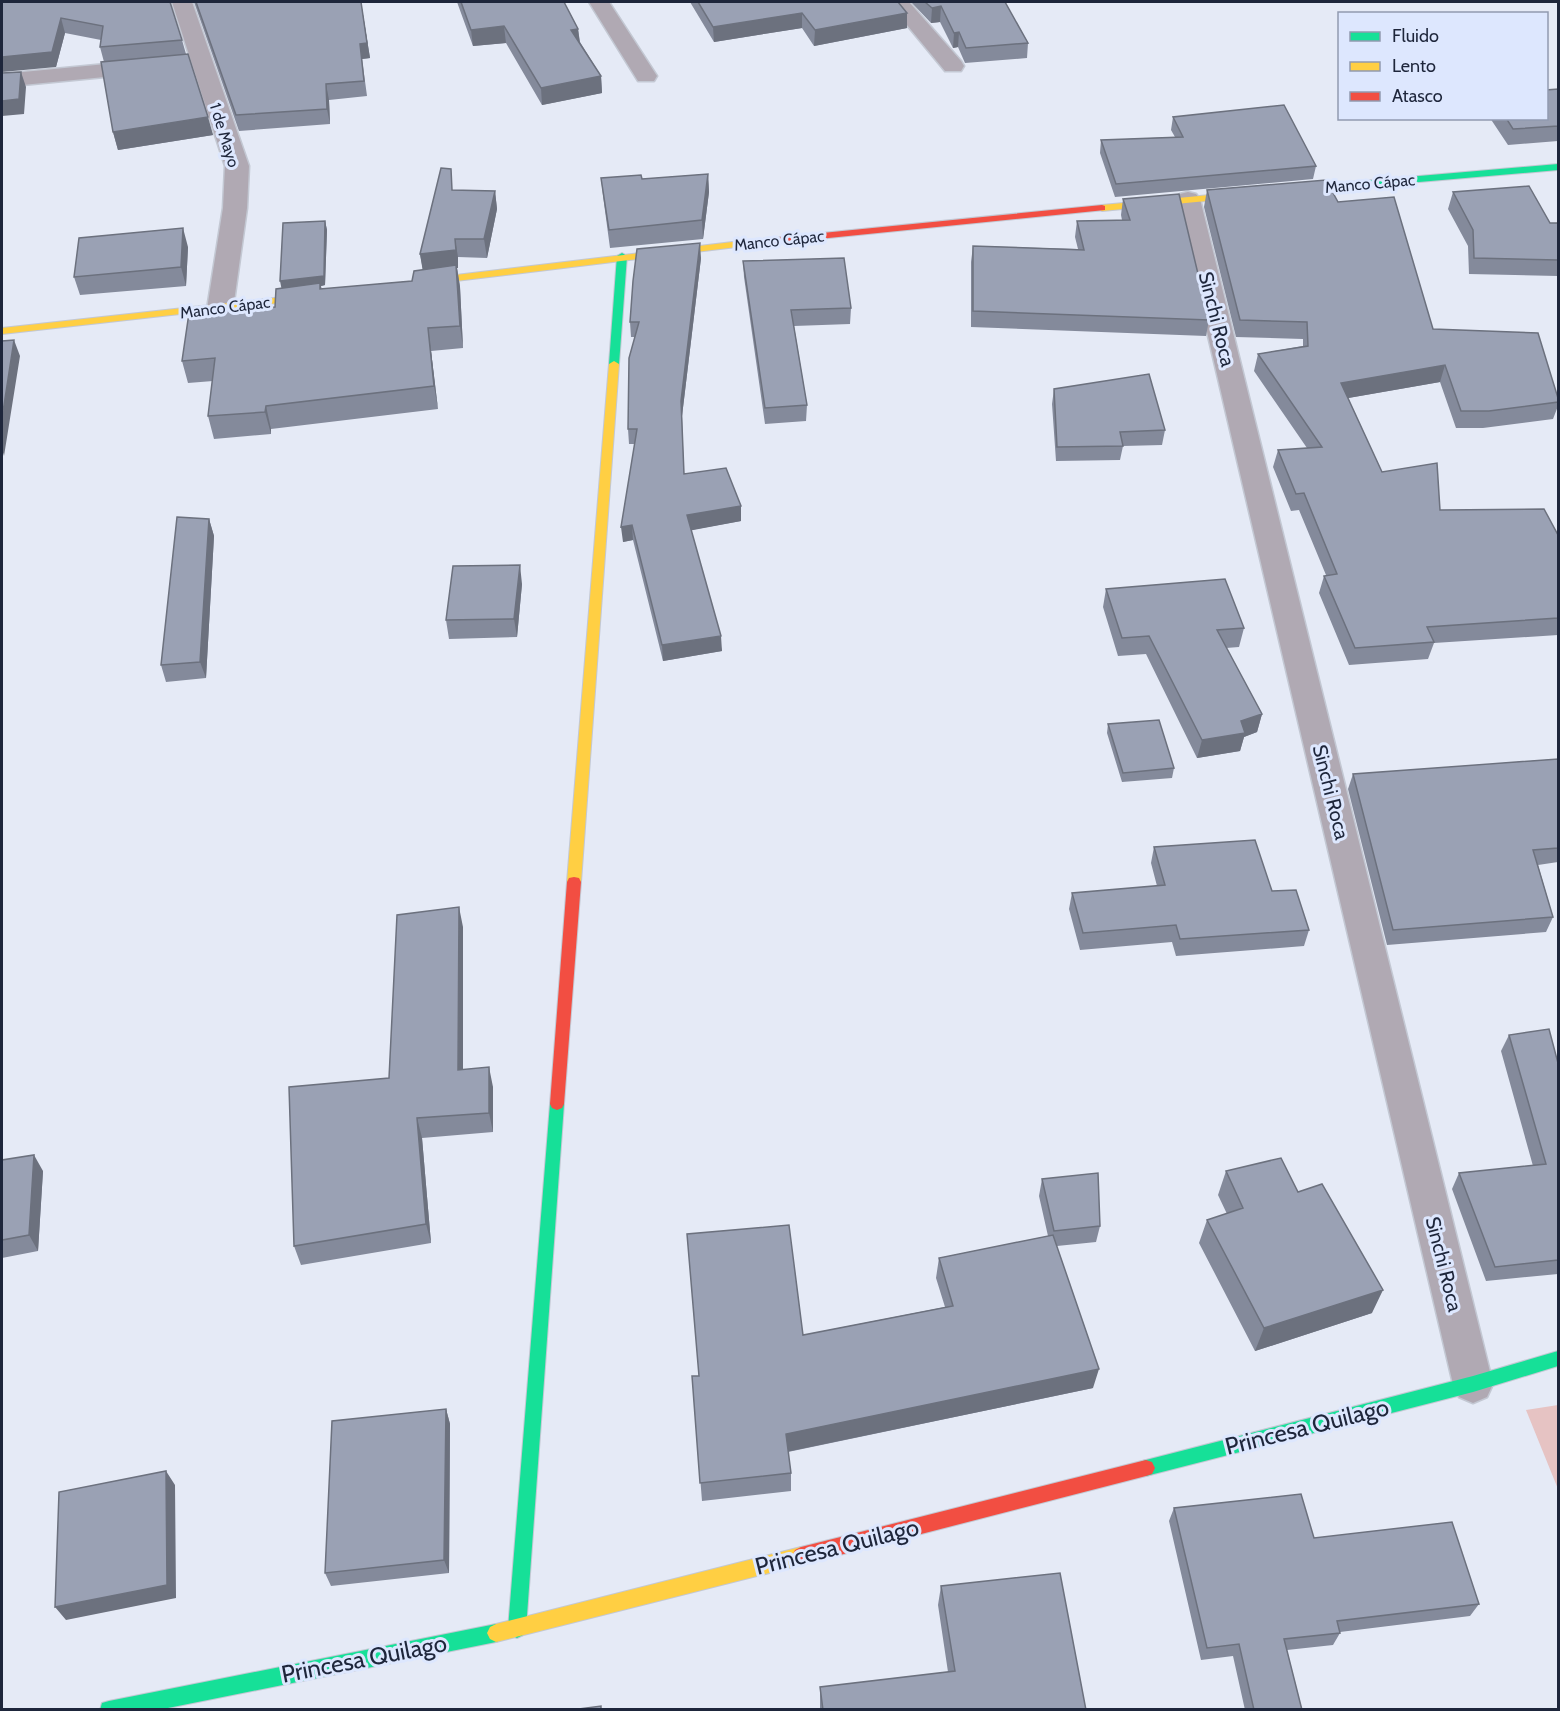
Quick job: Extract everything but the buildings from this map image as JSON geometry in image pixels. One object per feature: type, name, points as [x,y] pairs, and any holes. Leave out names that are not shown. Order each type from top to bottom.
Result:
[{"type":"street","name":"1 de Mayo","points":[[182,2],[182,64],[237,166],[235,208],[220,309]]},
{"type":"street","points":[[600,2],[646,76]]},
{"type":"street","points":[[898,2],[953,66]]},
{"type":"street","points":[[2,81],[182,64]]},
{"type":"street","name":"Manco Cápac","points":[[398,286],[622,256],[1188,199],[1558,167]]},
{"type":"street","name":"Sinchi Roca","points":[[1188,199],[1473,1384]]},
{"type":"street","points":[[517,1629],[622,256]]},
{"type":"street","name":"Manco Cápac","points":[[2,331],[220,309],[339,293]]},
{"type":"street","name":"Princesa Quilago","points":[[108,1710],[517,1629],[1473,1384],[1558,1359]]},
{"type":"shaded area","points":[[1558,1405],[1558,1489],[1526,1410]]},
{"type":"traffic: fast","points":[[1361,184],[1558,167]]},
{"type":"traffic: fast","points":[[614,364],[622,256]]},
{"type":"traffic: fast","points":[[517,1629],[557,1104]]},
{"type":"traffic: fast","points":[[1146,1468],[1473,1384],[1558,1359]]},
{"type":"traffic: fast","points":[[109,1710],[496,1633]]},
{"type":"traffic: slow","points":[[1102,208],[1361,184]]},
{"type":"traffic: slow","points":[[414,283],[741,244]]},
{"type":"traffic: slow","points":[[2,331],[319,296]]},
{"type":"traffic: slow","points":[[574,882],[614,364]]},
{"type":"traffic: slow","points":[[496,1633],[801,1556]]},
{"type":"traffic: jam","points":[[741,244],[1102,208]]},
{"type":"traffic: jam","points":[[557,1104],[574,882]]},
{"type":"traffic: jam","points":[[801,1556],[1146,1468]]}]
